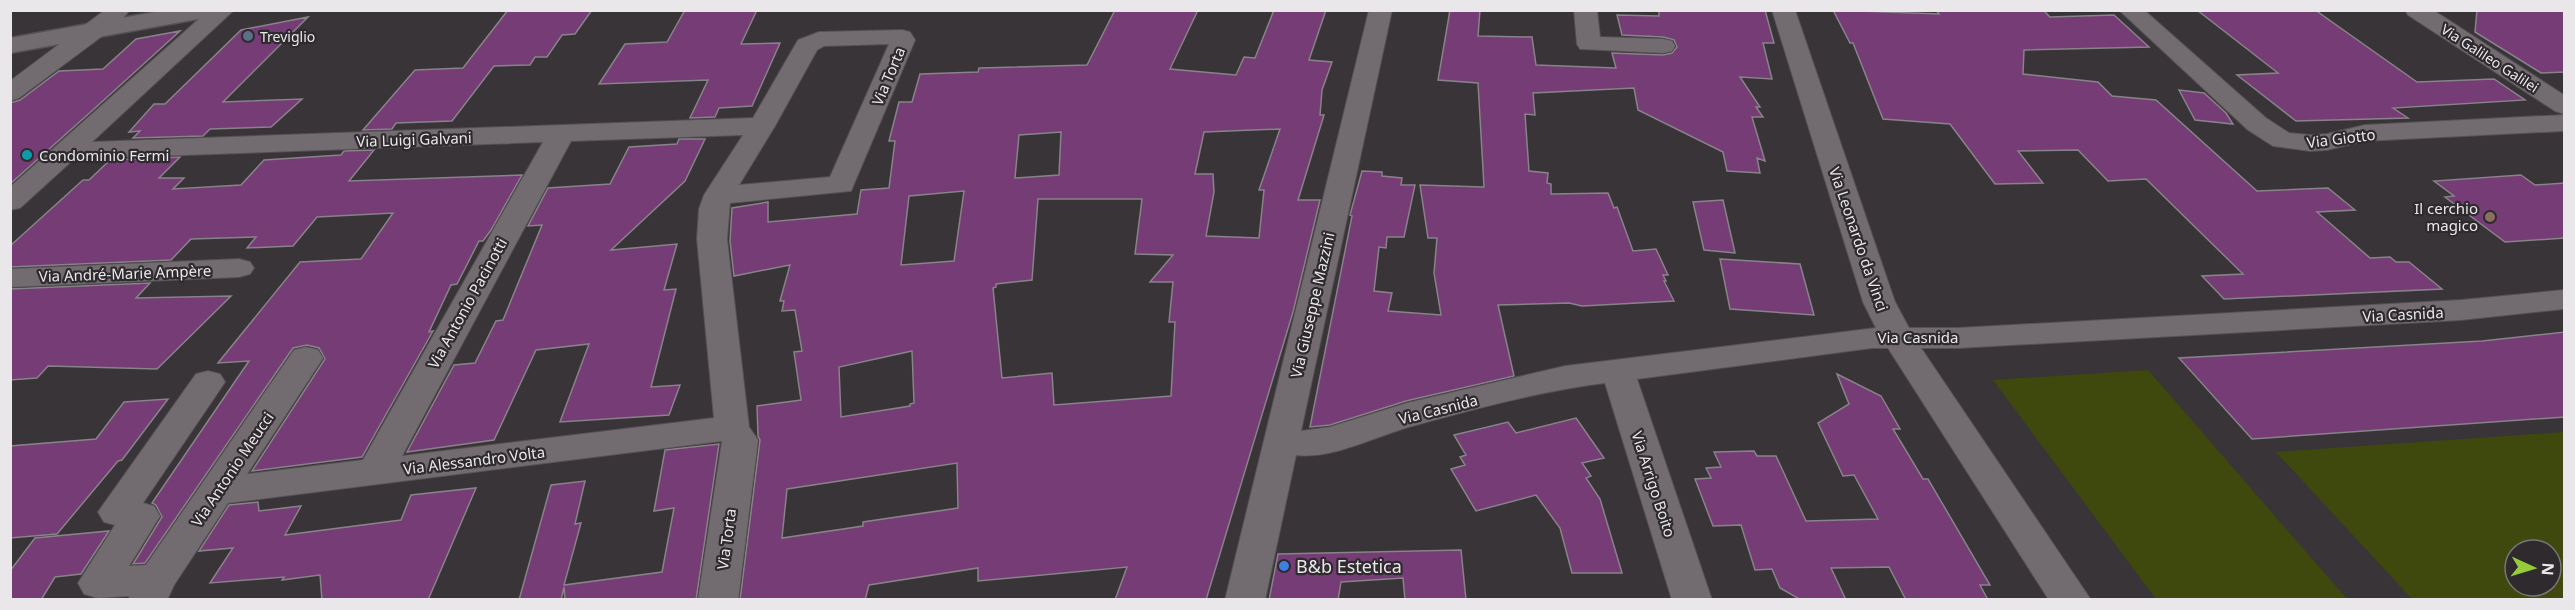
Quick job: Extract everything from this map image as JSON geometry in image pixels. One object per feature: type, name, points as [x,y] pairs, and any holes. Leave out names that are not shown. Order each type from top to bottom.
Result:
[{"type":"main road","points":[[10,46],[209,10]]},
{"type":"street","points":[[10,93],[96,30],[119,10]]},
{"type":"street","points":[[10,202],[223,10]]},
{"type":"street","name":"Via Giuseppe Mazzini","points":[[1245,600],[1381,10]]},
{"type":"street","points":[[1585,10],[1589,44],[1663,46]]},
{"type":"street","name":"Via Leonardo da Vinci","points":[[1783,10],[1879,302],[1898,339],[2071,600]]},
{"type":"street","name":"Via Giotto","points":[[2130,10],[2257,124],[2282,140],[2296,143],[2327,142],[2365,133],[2565,123]]},
{"type":"street","name":"Via Galileo Galilei","points":[[2416,10],[2565,106]]},
{"type":"street","name":"Via Torta","points":[[718,195],[841,185],[903,40],[902,37],[811,41],[762,126],[718,195],[713,209],[712,239],[732,428],[740,440],[718,600]]},
{"type":"street","name":"Via Luigi Galvani","points":[[67,151],[762,126]]},
{"type":"street","name":"Via Antonio Pacinotti","points":[[374,473],[561,134]]},
{"type":"street","name":"Via André-Marie Ampère","points":[[10,278],[239,268]]},
{"type":"street","name":"Via Casnida","points":[[1281,441],[1304,444],[1333,439],[1407,415],[1565,377],[1872,338],[1958,338],[2461,310],[2565,300]]},
{"type":"street","name":"Via Antonio Meucci","points":[[208,382],[117,512],[141,516],[98,583],[152,589],[306,358]]},
{"type":"street","name":"Via Arrigo Boito","points":[[1617,369],[1692,600]]},
{"type":"street","name":"Via Alessandro Volta","points":[[216,492],[732,428]]},
{"type":"green space","points":[[2148,370],[2347,599],[2156,599],[1993,380]]},
{"type":"green space","points":[[2564,432],[2564,599],[2412,599],[2276,452]]},
{"type":"building","points":[[508,10],[592,10],[575,34],[562,35],[547,57],[535,57],[530,65],[494,66],[452,121],[396,123],[392,129],[363,130],[415,70],[463,68]]},
{"type":"building","points":[[685,10],[757,10],[741,44],[780,43],[752,106],[719,108],[715,117],[690,118],[708,80],[599,84],[625,44],[667,42]]},
{"type":"building","points":[[1115,10],[1198,10],[1170,69],[1236,75],[1244,57],[1255,58],[1274,10],[1326,10],[1309,60],[1332,62],[1322,90],[1320,115],[1324,115],[1298,200],[1320,200],[1293,312],[1206,600],[1115,600],[1127,567],[978,581],[978,568],[869,585],[865,600],[740,600],[760,440],[757,406],[801,400],[794,352],[802,351],[795,310],[782,311],[784,301],[780,301],[790,265],[734,276],[730,241],[732,208],[768,202],[768,222],[857,214],[861,190],[889,188],[895,141],[889,141],[899,102],[912,102],[920,74],[978,72],[979,68],[1087,65]],"holes":[[[1280,129],[1259,190],[1264,190],[1259,238],[1206,236],[1214,192],[1213,174],[1195,174],[1204,132]],[[1061,132],[1059,175],[1015,178],[1019,135]],[[964,191],[954,261],[901,265],[909,196]],[[1038,199],[1142,199],[1135,254],[1173,255],[1150,282],[1173,282],[1169,322],[1175,322],[1171,396],[1054,405],[1052,373],[1002,378],[993,288],[996,284],[1032,280]],[[912,351],[914,403],[910,406],[841,417],[839,367]],[[957,463],[958,508],[863,522],[863,526],[782,538],[787,489]]]},
{"type":"building","points":[[1450,10],[1480,10],[1478,36],[1532,37],[1536,65],[1616,68],[1612,53],[1663,55],[1672,53],[1677,47],[1674,40],[1663,37],[1622,35],[1617,15],[1659,16],[1659,10],[1765,10],[1774,43],[1763,43],[1772,79],[1740,77],[1760,107],[1756,107],[1763,117],[1752,117],[1765,161],[1757,158],[1760,173],[1727,171],[1723,152],[1638,110],[1634,88],[1533,93],[1535,115],[1525,114],[1529,171],[1548,173],[1547,183],[1551,184],[1551,194],[1608,193],[1614,208],[1617,207],[1633,251],[1656,249],[1668,275],[1663,275],[1666,281],[1664,281],[1674,301],[1582,306],[1569,303],[1498,305],[1514,376],[1406,401],[1330,425],[1310,427],[1352,216],[1350,215],[1362,171],[1382,172],[1382,176],[1402,178],[1401,185],[1415,185],[1404,237],[1387,237],[1386,248],[1379,247],[1374,291],[1392,293],[1388,311],[1441,315],[1434,273],[1437,238],[1428,238],[1420,185],[1484,187],[1478,83],[1438,80]]},
{"type":"building","points":[[1833,10],[1939,14],[1936,10],[2043,10],[2050,17],[2114,15],[2149,47],[2024,50],[2023,74],[2098,82],[2112,96],[2156,100],[2257,191],[2328,188],[2355,210],[2317,212],[2370,258],[2390,257],[2396,262],[2409,262],[2442,289],[2224,299],[2202,276],[2243,274],[2146,179],[2108,181],[2078,150],[2018,151],[2043,183],[1995,184],[1950,124],[1883,119],[1853,43],[1850,43]]},
{"type":"building","points":[[2197,10],[2315,10],[2417,82],[2494,79],[2525,100],[2393,108],[2408,118],[2296,121],[2237,75],[2278,73]]},
{"type":"building","points":[[2477,10],[2565,10],[2565,72],[2541,73],[2475,32]]},
{"type":"building","points":[[308,17],[223,102],[302,99],[271,127],[210,129],[203,136],[133,138],[140,131],[129,132],[154,104],[165,104],[241,30]]},
{"type":"building","points":[[180,31],[10,184],[10,103],[20,100],[59,71],[103,69],[136,39]]},
{"type":"building","points":[[2179,90],[2204,93],[2226,113],[2233,124],[2195,120]]},
{"type":"building","points":[[679,139],[705,139],[685,181],[611,250],[677,244],[664,290],[676,289],[651,387],[680,385],[669,415],[560,422],[589,344],[536,350],[494,440],[407,452],[454,365],[475,363],[496,321],[503,320],[542,225],[528,226],[548,188],[610,184],[629,147],[677,144]]},
{"type":"building","points":[[374,150],[349,181],[522,175],[491,230],[483,241],[479,241],[457,284],[451,285],[429,332],[433,331],[362,457],[252,471],[325,359],[319,348],[307,345],[293,348],[145,563],[133,564],[162,517],[156,505],[152,503],[249,361],[218,363],[300,262],[361,259],[393,213],[317,217],[293,246],[247,248],[256,237],[191,239],[171,260],[10,267],[10,246],[83,180],[89,180],[110,160],[180,157],[159,178],[184,178],[173,189],[241,185],[264,160],[341,155],[344,151]]},
{"type":"building","points":[[2521,175],[2535,185],[2565,183],[2565,238],[2505,242],[2445,197],[2454,196],[2434,181]]},
{"type":"building","points":[[1723,200],[1735,253],[1704,250],[1693,202]]},
{"type":"building","points":[[1720,259],[1800,264],[1814,315],[1730,309]]},
{"type":"building","points":[[150,283],[136,298],[231,296],[157,369],[48,366],[37,378],[10,380],[10,289]]},
{"type":"building","points":[[2565,332],[2565,417],[2252,439],[2179,358],[2482,341]]},
{"type":"building","points":[[1837,374],[1881,396],[1900,429],[1893,429],[1923,479],[1928,479],[1990,585],[1980,585],[1988,600],[1906,600],[1889,567],[1831,568],[1846,600],[1801,600],[1780,588],[1772,569],[1755,570],[1741,525],[1713,526],[1695,479],[1711,478],[1706,468],[1721,467],[1714,452],[1754,451],[1757,456],[1776,456],[1806,521],[1878,519],[1854,475],[1843,476],[1818,423],[1849,404]]},
{"type":"building","points":[[168,399],[122,460],[118,461],[57,534],[10,538],[10,446],[96,439],[124,402]]},
{"type":"building","points":[[1576,418],[1604,458],[1582,463],[1591,476],[1586,478],[1600,499],[1622,573],[1572,573],[1560,528],[1536,495],[1476,511],[1451,469],[1465,465],[1460,457],[1466,455],[1454,435],[1508,422],[1516,433]]},
{"type":"building","points":[[719,444],[696,600],[565,600],[564,587],[561,600],[519,600],[551,485],[585,481],[575,524],[581,523],[564,585],[662,572],[674,508],[654,511],[665,450]]},
{"type":"building","points":[[476,488],[428,600],[322,600],[320,575],[282,580],[284,577],[210,583],[233,548],[199,551],[229,505],[258,502],[259,511],[301,506],[285,535],[401,520],[411,495]]},
{"type":"building","points":[[109,531],[81,574],[55,577],[41,600],[10,600],[10,571],[35,538]]},
{"type":"building","points":[[1461,550],[1466,600],[1405,600],[1403,578],[1341,582],[1338,600],[1269,600],[1278,554]]},
{"type":"place","name":"Treviglio","points":[[248,36]]},
{"type":"place","name":"Condominio Fermi","points":[[27,155]]},
{"type":"place","name":"Il cerchio magico","points":[[2490,217]]},
{"type":"place","name":"B&b Estetica","points":[[1284,566]]}]
